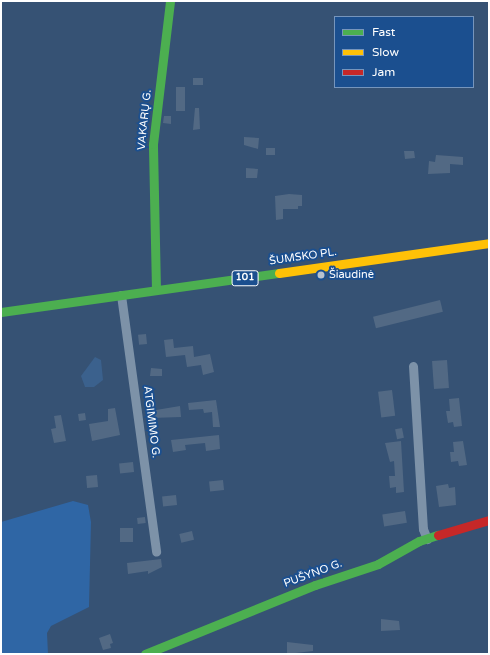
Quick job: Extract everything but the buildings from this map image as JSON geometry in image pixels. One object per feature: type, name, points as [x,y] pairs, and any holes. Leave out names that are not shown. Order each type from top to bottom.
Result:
[{"type":"street","name":"VAKARŲ G.","points":[[156,290],[153,144],[170,1]]},
{"type":"street","name":"ŠUMSKO PL.","points":[[1,312],[489,243]]},
{"type":"street","name":"ATGIMIMO G.","points":[[121,295],[156,552]]},
{"type":"street","points":[[413,366],[423,529],[427,539]]},
{"type":"street","name":"PUŠYNO G.","points":[[146,654],[314,585],[378,564],[427,539],[489,520]]},
{"type":"shaded area","points":[[95,357],[101,360],[103,380],[94,387],[85,387],[81,376]]},
{"type":"shaded area","points":[[73,501],[88,505],[91,522],[89,607],[51,626],[47,633],[48,654],[1,654],[1,522]]},
{"type":"traffic: fast","points":[[156,290],[153,144],[170,1]]},
{"type":"traffic: fast","points":[[1,312],[279,273]]},
{"type":"traffic: fast","points":[[145,654],[315,585],[378,564],[419,541],[438,535]]},
{"type":"traffic: slow","points":[[279,273],[489,243]]},
{"type":"traffic: jam","points":[[438,535],[489,520]]},
{"type":"place","name":"Šiaudinė","points":[[321,275]]}]
